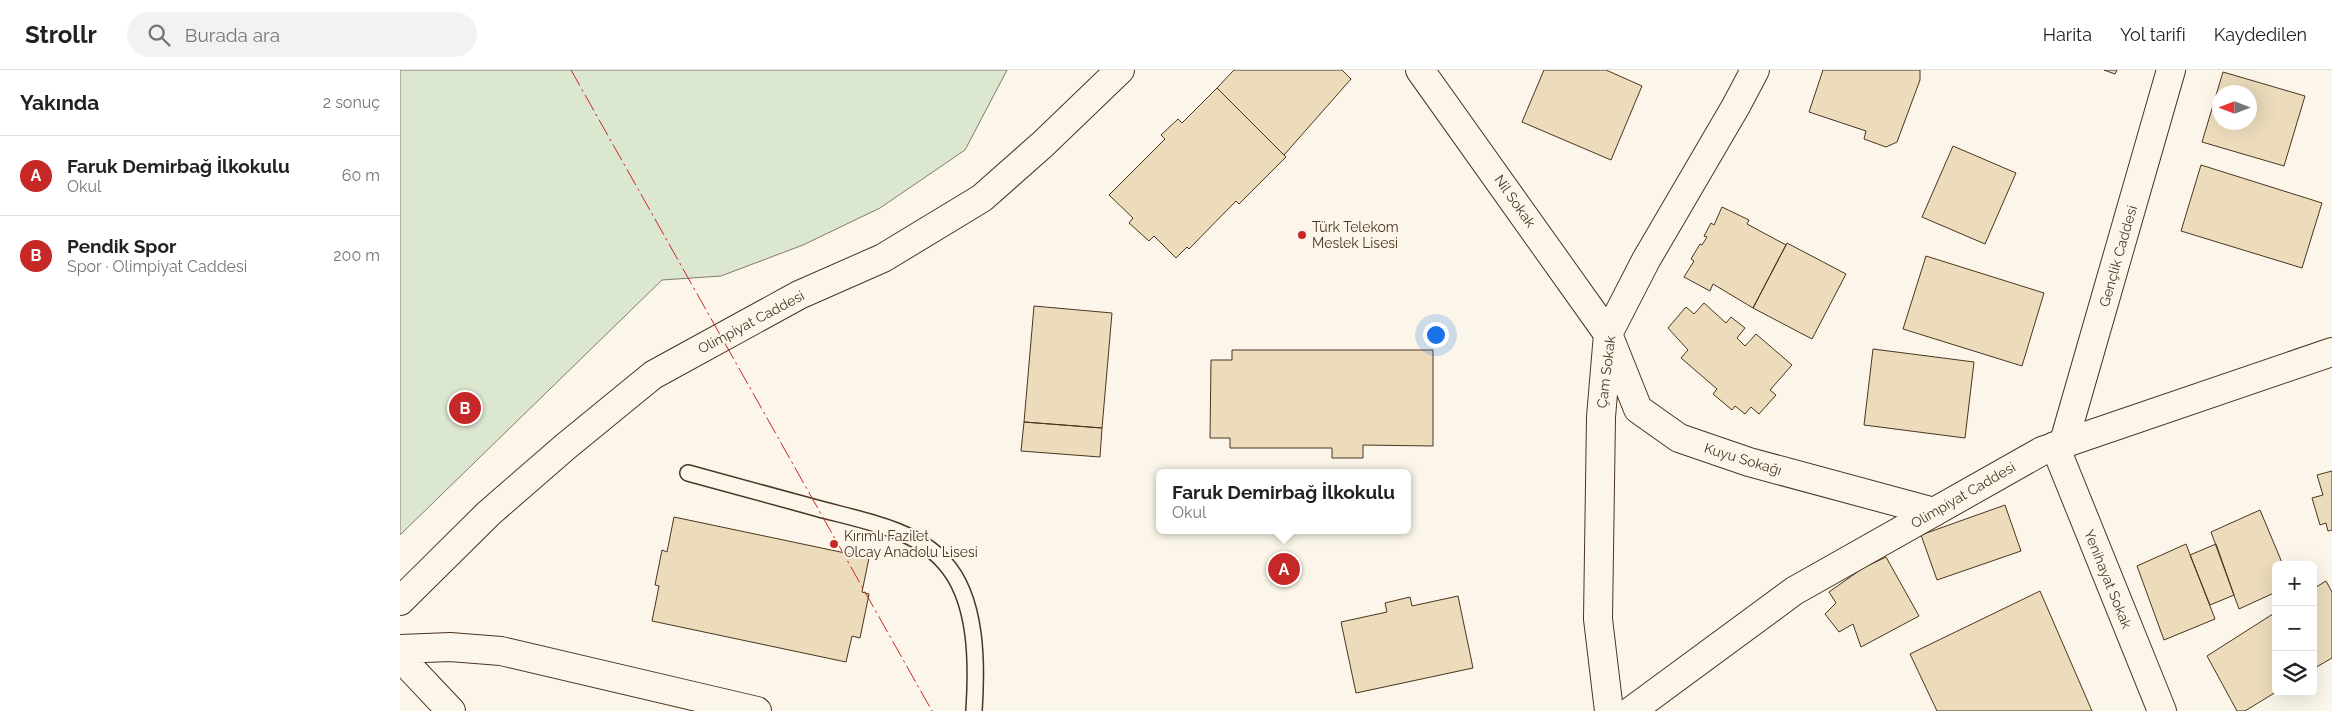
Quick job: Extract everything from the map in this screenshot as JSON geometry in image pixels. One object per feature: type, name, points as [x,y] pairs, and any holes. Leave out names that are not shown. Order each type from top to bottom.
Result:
[{"type":"street","name":"Olimpiyat Caddesi","points":[[400,601],[489,513],[565,447],[653,375],[798,295],[883,258],[982,198],[1043,144],[1120,70]]},
{"type":"street","name":"Nil Sokak","points":[[1420,70],[1608,334]]},
{"type":"street","name":"Çam Sokak","points":[[1610,711],[1598,619],[1600,417],[1608,334],[1646,260],[1755,70]]},
{"type":"street","name":"Gençlik Caddesi","points":[[2060,444],[2171,70]]},
{"type":"street","name":"Kuyu Sokağı","points":[[1608,334],[1638,409],[1679,438],[1749,462],[1934,512]]},
{"type":"street","name":"Olimpiyat Caddesi","points":[[1631,711],[1794,591],[2042,451],[2332,352]]},
{"type":"street","name":"Yenihayat Sokak","points":[[2060,444],[2162,711]]},
{"type":"street","points":[[400,649],[450,647],[500,651],[757,711]]},
{"type":"street","points":[[400,657],[451,711]]},
{"type":"lane","points":[[688,473],[875,524],[909,536],[930,548],[945,562],[964,598],[974,648],[974,711]]},
{"type":"green space","points":[[400,70],[1007,70],[965,150],[880,208],[803,245],[721,276],[662,280],[400,535]]},
{"type":"building","points":[[1234,70],[1342,70],[1351,79],[1284,155],[1217,88]]},
{"type":"building","points":[[1544,70],[1606,70],[1642,86],[1611,160],[1522,122]]},
{"type":"building","points":[[1823,70],[1920,70],[1920,80],[1897,142],[1886,147],[1864,139],[1866,131],[1809,112]]},
{"type":"building","points":[[2104,70],[2117,70],[2115,74]]},
{"type":"building","points":[[2223,72],[2305,96],[2284,166],[2202,142],[2212,109],[2212,130],[2257,130],[2257,85],[2219,85]]},
{"type":"building","points":[[1217,88],[1286,157],[1239,204],[1236,201],[1189,249],[1187,247],[1176,258],[1154,236],[1149,241],[1129,223],[1133,218],[1109,195],[1165,139],[1161,135],[1178,119],[1182,123]]},
{"type":"building","points":[[1953,146],[2016,173],[1985,244],[1922,217]]},
{"type":"building","points":[[2201,165],[2322,203],[2302,268],[2181,231]]},
{"type":"building","points":[[1722,207],[1749,220],[1747,224],[1786,245],[1753,308],[1713,284],[1710,291],[1684,277],[1694,261],[1691,259],[1700,244],[1702,245],[1707,237],[1704,236],[1711,223],[1714,225]]},
{"type":"building","points":[[1787,243],[1846,274],[1812,339],[1753,308]]},
{"type":"building","points":[[1926,256],[2044,293],[2022,366],[1903,329]]},
{"type":"building","points":[[1704,303],[1726,323],[1731,317],[1745,328],[1737,338],[1745,346],[1756,334],[1792,365],[1770,390],[1776,395],[1759,414],[1751,407],[1745,414],[1735,406],[1732,410],[1713,394],[1717,389],[1681,358],[1688,350],[1668,328],[1686,307],[1694,314]]},
{"type":"building","points":[[1034,306],[1112,313],[1102,428],[1024,422]]},
{"type":"building","points":[[1873,349],[1974,362],[1965,438],[1864,425]]},
{"type":"building","points":[[1232,350],[1433,350],[1433,446],[1363,445],[1363,458],[1332,458],[1332,448],[1230,448],[1230,438],[1210,438],[1211,360],[1232,360]]},
{"type":"building","points":[[1024,422],[1102,428],[1100,457],[1021,451]]},
{"type":"building","points":[[2332,471],[2332,530],[2328,531],[2326,523],[2320,525],[2312,498],[2323,495],[2317,475]]},
{"type":"building","points":[[2005,505],[2021,551],[1937,580],[1921,535]]},
{"type":"building","points":[[2260,510],[2281,561],[2272,561],[2272,594],[2239,609],[2211,532]]},
{"type":"building","points":[[674,517],[869,558],[862,592],[869,594],[860,638],[852,636],[846,662],[652,621],[659,586],[655,585],[662,550],[667,552]]},
{"type":"building","points":[[2186,544],[2215,619],[2164,640],[2137,566]]},
{"type":"building","points":[[2216,544],[2234,595],[2210,605],[2190,555]]},
{"type":"building","points":[[1886,557],[1919,616],[1861,647],[1853,624],[1839,632],[1825,614],[1836,603],[1829,592],[1863,568]]},
{"type":"building","points":[[2326,581],[2332,592],[2332,658],[2317,667],[2317,606],[2317,587]]},
{"type":"building","points":[[2040,591],[2092,711],[1937,711],[1910,654]]},
{"type":"building","points":[[1458,596],[1473,668],[1356,693],[1341,622],[1387,612],[1385,603],[1410,597],[1412,606]]},
{"type":"building","points":[[2272,615],[2272,694],[2245,711],[2237,711],[2207,656]]},
{"type":"power","points":[[571,70],[932,711]]},
{"type":"place","name":"Türk Telekom Meslek Lisesi","points":[[1302,235]]},
{"type":"place","name":"Pendik Spor","points":[[465,408]]},
{"type":"place","name":"Kırımlı Fazilet Olcay Anadolu Lisesi","points":[[834,544]]},
{"type":"place","name":"Faruk Demirbağ İlkokulu","points":[[1284,569]]}]
